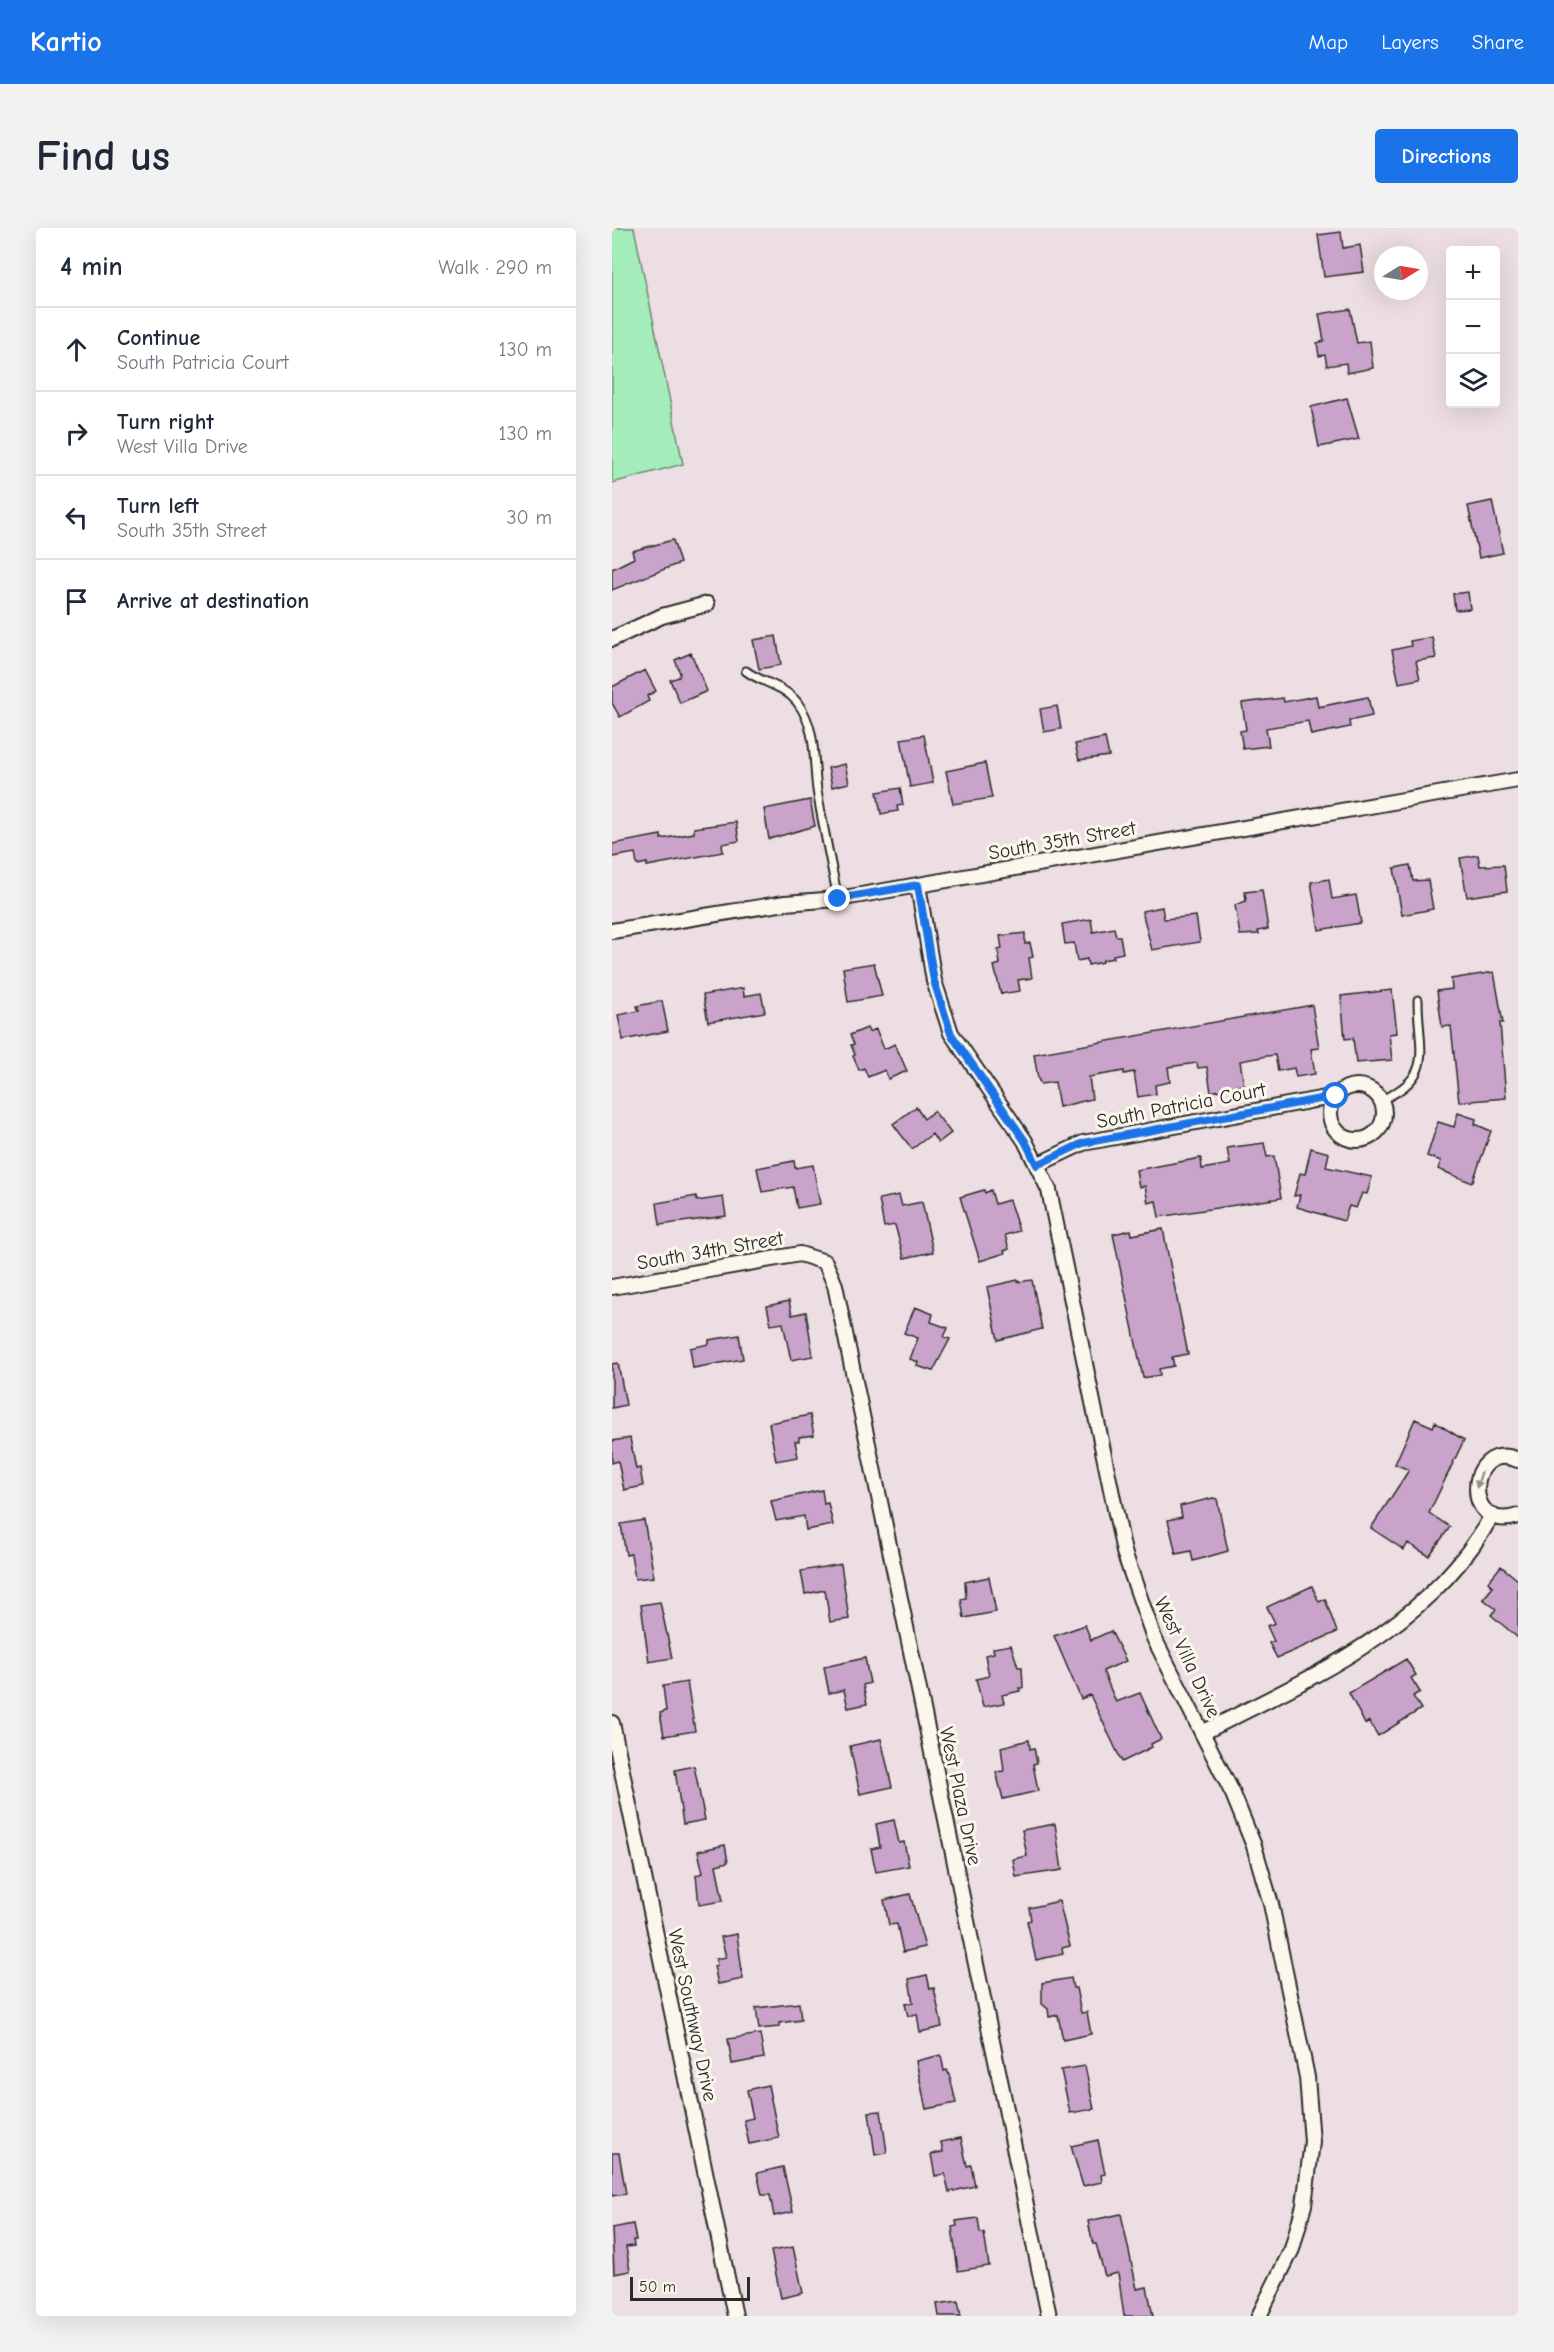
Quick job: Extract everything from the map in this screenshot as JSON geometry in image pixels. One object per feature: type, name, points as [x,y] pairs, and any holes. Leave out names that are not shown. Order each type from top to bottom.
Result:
[{"type":"street","points":[[612,639],[662,616],[707,604]]},
{"type":"street","name":"South 35th Street","points":[[612,931],[785,903],[838,899],[1518,780]]},
{"type":"street","name":"West Villa Drive","points":[[918,885],[934,981],[951,1034],[1025,1141],[1050,1190],[1124,1552],[1154,1638],[1233,1794],[1254,1846],[1271,1904],[1307,2077],[1312,2142],[1304,2205],[1292,2248],[1259,2316]]},
{"type":"street","name":"South Patricia Court","points":[[1037,1165],[1083,1143],[1336,1096],[1343,1090],[1360,1086],[1368,1088],[1381,1100]]},
{"type":"street","points":[[1336,1096],[1330,1113],[1336,1130],[1350,1139],[1359,1140],[1368,1138],[1381,1126],[1384,1118],[1381,1100]]},
{"type":"street","name":"South 34th Street","points":[[612,1287],[800,1254],[825,1262],[835,1285]]},
{"type":"street","name":"West Plaza Drive","points":[[835,1285],[1049,2316]]},
{"type":"street","points":[[1518,1460],[1504,1457],[1494,1460],[1480,1472],[1476,1491],[1478,1501],[1492,1515],[1508,1518],[1518,1516]]},
{"type":"street","points":[[1202,1733],[1347,1658],[1425,1601],[1456,1567],[1492,1515]]},
{"type":"street","name":"West Southway Drive","points":[[612,1723],[735,2316]]},
{"type":"lane","points":[[746,671],[780,688],[795,700],[809,725],[813,740],[817,788],[838,899]]},
{"type":"lane","points":[[1381,1100],[1408,1087],[1419,1068],[1418,1000]]},
{"type":"green space","points":[[612,228],[634,228],[683,464],[612,483]]},
{"type":"building","points":[[1341,232],[1343,248],[1360,245],[1364,272],[1324,277],[1318,235]]},
{"type":"building","points":[[1350,309],[1357,343],[1370,341],[1373,368],[1347,373],[1346,363],[1327,366],[1325,355],[1319,356],[1317,343],[1324,341],[1319,314]]},
{"type":"building","points":[[1347,398],[1359,439],[1319,447],[1311,407]]},
{"type":"building","points":[[1492,501],[1503,553],[1479,558],[1468,506]]},
{"type":"building","points":[[673,540],[680,563],[612,590],[612,569],[634,558],[632,551]]},
{"type":"building","points":[[1468,592],[1470,609],[1455,610],[1453,594]]},
{"type":"building","points":[[776,636],[781,665],[759,669],[753,640]]},
{"type":"building","points":[[1432,637],[1436,658],[1416,661],[1420,679],[1399,683],[1392,650],[1411,646],[1410,641]]},
{"type":"building","points":[[691,653],[707,691],[680,703],[670,680],[679,677],[680,673],[675,660]]},
{"type":"building","points":[[645,670],[656,691],[647,696],[649,701],[620,717],[612,703],[612,687]]},
{"type":"building","points":[[1316,696],[1318,707],[1368,697],[1372,716],[1349,721],[1350,727],[1311,735],[1308,721],[1266,728],[1269,746],[1243,749],[1240,731],[1246,730],[1242,703],[1283,698],[1284,702]]},
{"type":"building","points":[[1057,706],[1061,729],[1044,732],[1040,709]]},
{"type":"building","points":[[924,735],[933,783],[910,787],[901,739]]},
{"type":"building","points":[[1105,738],[1109,756],[1079,760],[1075,744]]},
{"type":"building","points":[[985,763],[992,798],[953,804],[946,771]]},
{"type":"building","points":[[845,764],[849,783],[832,787],[828,768]]},
{"type":"building","points":[[900,788],[903,805],[897,806],[898,811],[881,814],[877,792]]},
{"type":"building","points":[[810,800],[815,826],[769,839],[764,809]]},
{"type":"building","points":[[736,822],[739,841],[722,844],[723,852],[647,866],[647,863],[637,865],[635,853],[612,857],[612,844],[661,835],[661,839],[694,833],[694,828]]},
{"type":"building","points":[[1478,855],[1480,866],[1504,865],[1507,891],[1467,897],[1460,858]]},
{"type":"building","points":[[1410,865],[1413,881],[1428,880],[1433,909],[1402,915],[1394,868]]},
{"type":"building","points":[[1329,879],[1332,899],[1356,895],[1361,923],[1319,930],[1311,882]]},
{"type":"building","points":[[1262,890],[1268,929],[1258,931],[1259,934],[1240,935],[1235,905],[1246,901],[1245,892]]},
{"type":"building","points":[[1162,907],[1164,919],[1196,916],[1200,942],[1152,950],[1142,911]]},
{"type":"building","points":[[1091,919],[1093,932],[1114,928],[1116,936],[1120,936],[1123,953],[1113,955],[1114,958],[1103,960],[1103,962],[1088,965],[1087,959],[1077,961],[1074,943],[1065,944],[1062,924]]},
{"type":"building","points":[[1025,933],[1025,944],[1030,943],[1033,957],[1029,958],[1032,978],[1018,980],[1020,991],[1001,994],[994,966],[1000,964],[998,950],[1002,949],[1000,936]]},
{"type":"building","points":[[874,963],[882,996],[848,1002],[843,968]]},
{"type":"building","points":[[1494,972],[1503,1023],[1500,1023],[1506,1098],[1459,1102],[1451,1026],[1442,1027],[1437,991],[1452,989],[1451,979]]},
{"type":"building","points":[[743,988],[744,996],[761,993],[765,1012],[708,1022],[703,995]]},
{"type":"building","points":[[1392,990],[1397,1033],[1389,1034],[1392,1060],[1356,1063],[1353,1038],[1345,1039],[1341,996]]},
{"type":"building","points":[[662,1001],[668,1031],[623,1040],[618,1015],[639,1011],[637,1006]]},
{"type":"building","points":[[1312,1005],[1319,1048],[1311,1049],[1315,1074],[1296,1077],[1294,1068],[1278,1071],[1275,1055],[1267,1056],[1240,1061],[1244,1085],[1211,1092],[1207,1067],[1198,1068],[1197,1063],[1168,1067],[1170,1082],[1155,1085],[1156,1094],[1138,1097],[1134,1072],[1124,1074],[1124,1071],[1089,1077],[1092,1099],[1059,1107],[1055,1082],[1041,1084],[1038,1079],[1034,1054]]},
{"type":"building","points":[[867,1028],[869,1032],[876,1029],[884,1049],[895,1044],[907,1071],[888,1079],[885,1070],[868,1077],[864,1068],[859,1070],[853,1056],[855,1055],[851,1045],[854,1044],[850,1035]]},
{"type":"building","points":[[916,1107],[924,1119],[934,1111],[951,1133],[938,1143],[932,1134],[912,1149],[893,1124]]},
{"type":"building","points":[[1458,1113],[1476,1119],[1475,1124],[1491,1131],[1473,1181],[1470,1182],[1438,1169],[1441,1161],[1427,1156],[1438,1122],[1454,1127]]},
{"type":"building","points":[[1264,1143],[1267,1157],[1274,1156],[1281,1198],[1159,1217],[1156,1201],[1148,1203],[1145,1186],[1139,1187],[1136,1170],[1201,1158],[1202,1169],[1230,1164],[1227,1148]]},
{"type":"building","points":[[1311,1148],[1329,1153],[1326,1167],[1372,1177],[1367,1194],[1362,1193],[1356,1208],[1349,1206],[1344,1221],[1297,1207],[1300,1195],[1294,1196],[1300,1173],[1305,1174]]},
{"type":"building","points":[[794,1161],[795,1168],[813,1165],[820,1204],[797,1208],[793,1187],[762,1192],[757,1168]]},
{"type":"building","points":[[984,1190],[985,1193],[991,1190],[995,1204],[1009,1200],[1019,1231],[1005,1235],[1009,1249],[1004,1251],[1005,1253],[980,1261],[960,1197]]},
{"type":"building","points":[[899,1195],[902,1206],[922,1202],[933,1252],[904,1258],[895,1225],[884,1227],[879,1199]]},
{"type":"building","points":[[696,1196],[697,1201],[723,1197],[726,1216],[660,1225],[657,1203]]},
{"type":"building","points":[[1163,1229],[1188,1354],[1172,1357],[1174,1366],[1159,1369],[1160,1375],[1143,1378],[1113,1234],[1131,1230],[1132,1235]]},
{"type":"building","points":[[1018,1280],[1018,1282],[1032,1280],[1042,1329],[998,1340],[987,1287]]},
{"type":"building","points":[[789,1301],[792,1315],[806,1312],[813,1356],[791,1360],[783,1323],[771,1325],[767,1306]]},
{"type":"building","points":[[915,1307],[933,1314],[931,1322],[948,1328],[944,1337],[950,1339],[933,1371],[917,1366],[918,1362],[910,1359],[918,1338],[904,1333]]},
{"type":"building","points":[[739,1335],[743,1359],[693,1368],[690,1348],[709,1344],[709,1340]]},
{"type":"building","points":[[618,1363],[626,1405],[612,1408],[612,1364]]},
{"type":"building","points":[[810,1415],[814,1435],[799,1437],[799,1441],[795,1441],[798,1457],[776,1461],[769,1423]]},
{"type":"building","points":[[1415,1419],[1433,1427],[1435,1422],[1464,1440],[1429,1513],[1450,1527],[1429,1556],[1408,1543],[1404,1550],[1371,1528],[1409,1470],[1395,1464]]},
{"type":"building","points":[[630,1438],[636,1469],[640,1468],[643,1486],[624,1490],[618,1461],[612,1463],[612,1441]]},
{"type":"building","points":[[822,1490],[824,1504],[828,1503],[833,1525],[806,1530],[804,1516],[776,1521],[771,1501]]},
{"type":"building","points":[[1217,1499],[1228,1551],[1193,1561],[1191,1551],[1176,1554],[1168,1520],[1182,1517],[1180,1506]]},
{"type":"building","points":[[644,1520],[654,1577],[635,1579],[631,1554],[626,1555],[621,1524]]},
{"type":"building","points":[[841,1564],[849,1619],[830,1622],[825,1590],[805,1594],[801,1571]]},
{"type":"building","points":[[1501,1566],[1518,1580],[1518,1638],[1491,1615],[1496,1609],[1483,1599],[1493,1587],[1488,1582]]},
{"type":"building","points":[[989,1577],[996,1612],[964,1618],[961,1599],[966,1598],[965,1582]]},
{"type":"building","points":[[1312,1586],[1319,1602],[1325,1599],[1337,1632],[1277,1658],[1269,1643],[1274,1641],[1267,1626],[1275,1623],[1267,1607]]},
{"type":"building","points":[[660,1602],[672,1658],[649,1662],[641,1605]]},
{"type":"building","points":[[1085,1625],[1091,1640],[1111,1631],[1126,1661],[1103,1671],[1116,1702],[1140,1693],[1161,1739],[1151,1744],[1152,1747],[1122,1762],[1090,1695],[1081,1699],[1054,1636]]},
{"type":"building","points":[[1011,1645],[1018,1667],[1022,1667],[1023,1688],[1019,1688],[1020,1691],[1002,1695],[1004,1703],[983,1707],[976,1679],[989,1676],[985,1655],[994,1653],[993,1648]]},
{"type":"building","points":[[865,1658],[870,1683],[863,1685],[867,1704],[848,1708],[844,1690],[829,1693],[824,1667]]},
{"type":"building","points":[[1406,1659],[1416,1675],[1411,1678],[1420,1692],[1413,1696],[1421,1709],[1378,1736],[1369,1721],[1365,1724],[1349,1693]]},
{"type":"building","points":[[687,1682],[695,1731],[664,1736],[660,1713],[666,1711],[663,1686]]},
{"type":"building","points":[[881,1739],[892,1787],[860,1794],[850,1746]]},
{"type":"building","points":[[1029,1740],[1030,1749],[1034,1748],[1037,1763],[1033,1764],[1038,1791],[1003,1799],[996,1772],[1004,1771],[1001,1747]]},
{"type":"building","points":[[694,1766],[705,1820],[683,1824],[675,1770]]},
{"type":"building","points":[[894,1820],[899,1843],[904,1842],[909,1866],[876,1872],[871,1849],[880,1847],[876,1824]]},
{"type":"building","points":[[1055,1824],[1062,1870],[1016,1877],[1013,1859],[1027,1856],[1022,1830]]},
{"type":"building","points":[[725,1845],[728,1862],[716,1865],[723,1901],[699,1905],[696,1875],[703,1873],[698,1851]]},
{"type":"building","points":[[910,1894],[925,1947],[903,1952],[897,1924],[889,1925],[884,1900]]},
{"type":"building","points":[[1059,1901],[1070,1946],[1062,1948],[1063,1954],[1036,1960],[1027,1921],[1031,1920],[1029,1908]]},
{"type":"building","points":[[737,1934],[743,1979],[718,1984],[714,1966],[717,1965],[716,1959],[726,1957],[721,1937]]},
{"type":"building","points":[[927,1975],[930,1989],[934,1988],[942,2027],[920,2032],[917,2014],[908,2016],[905,2004],[913,2003],[909,1979]]},
{"type":"building","points":[[1071,1978],[1073,1988],[1076,1988],[1081,2013],[1087,2012],[1091,2034],[1063,2040],[1058,2015],[1049,2017],[1048,2009],[1042,2004],[1042,1983]]},
{"type":"building","points":[[799,2003],[801,2020],[779,2023],[779,2027],[759,2029],[756,2008]]},
{"type":"building","points":[[760,2034],[764,2058],[732,2064],[728,2039]]},
{"type":"building","points":[[941,2055],[944,2071],[947,2070],[950,2077],[956,2103],[926,2109],[916,2061]]},
{"type":"building","points":[[1085,2066],[1094,2109],[1070,2113],[1061,2070]]},
{"type":"building","points":[[768,2085],[779,2138],[749,2144],[744,2120],[753,2118],[747,2090]]},
{"type":"building","points":[[881,2111],[887,2153],[875,2155],[869,2112]]},
{"type":"building","points":[[961,2138],[967,2166],[971,2165],[975,2186],[949,2192],[945,2174],[935,2176],[931,2154],[943,2152],[941,2142]]},
{"type":"building","points":[[1098,2140],[1105,2174],[1101,2175],[1102,2182],[1083,2186],[1071,2146]]},
{"type":"building","points":[[612,2153],[619,2153],[626,2194],[612,2196]]},
{"type":"building","points":[[783,2167],[793,2212],[774,2216],[770,2195],[762,2195],[757,2173]]},
{"type":"building","points":[[1121,2214],[1137,2289],[1147,2287],[1153,2316],[1124,2316],[1118,2273],[1105,2276],[1096,2244],[1093,2244],[1088,2221]]},
{"type":"building","points":[[978,2218],[980,2233],[984,2233],[989,2266],[958,2271],[952,2227],[957,2226],[956,2221]]},
{"type":"building","points":[[633,2224],[636,2240],[633,2240],[634,2246],[626,2247],[630,2271],[614,2274],[612,2228]]},
{"type":"building","points":[[793,2247],[803,2293],[781,2298],[771,2251]]},
{"type":"building","points":[[958,2301],[961,2316],[939,2316],[937,2304]]},
{"type":"route","points":[[838,899],[918,885],[934,981],[951,1034],[1025,1141],[1037,1165],[1083,1143],[1336,1096]]}]
